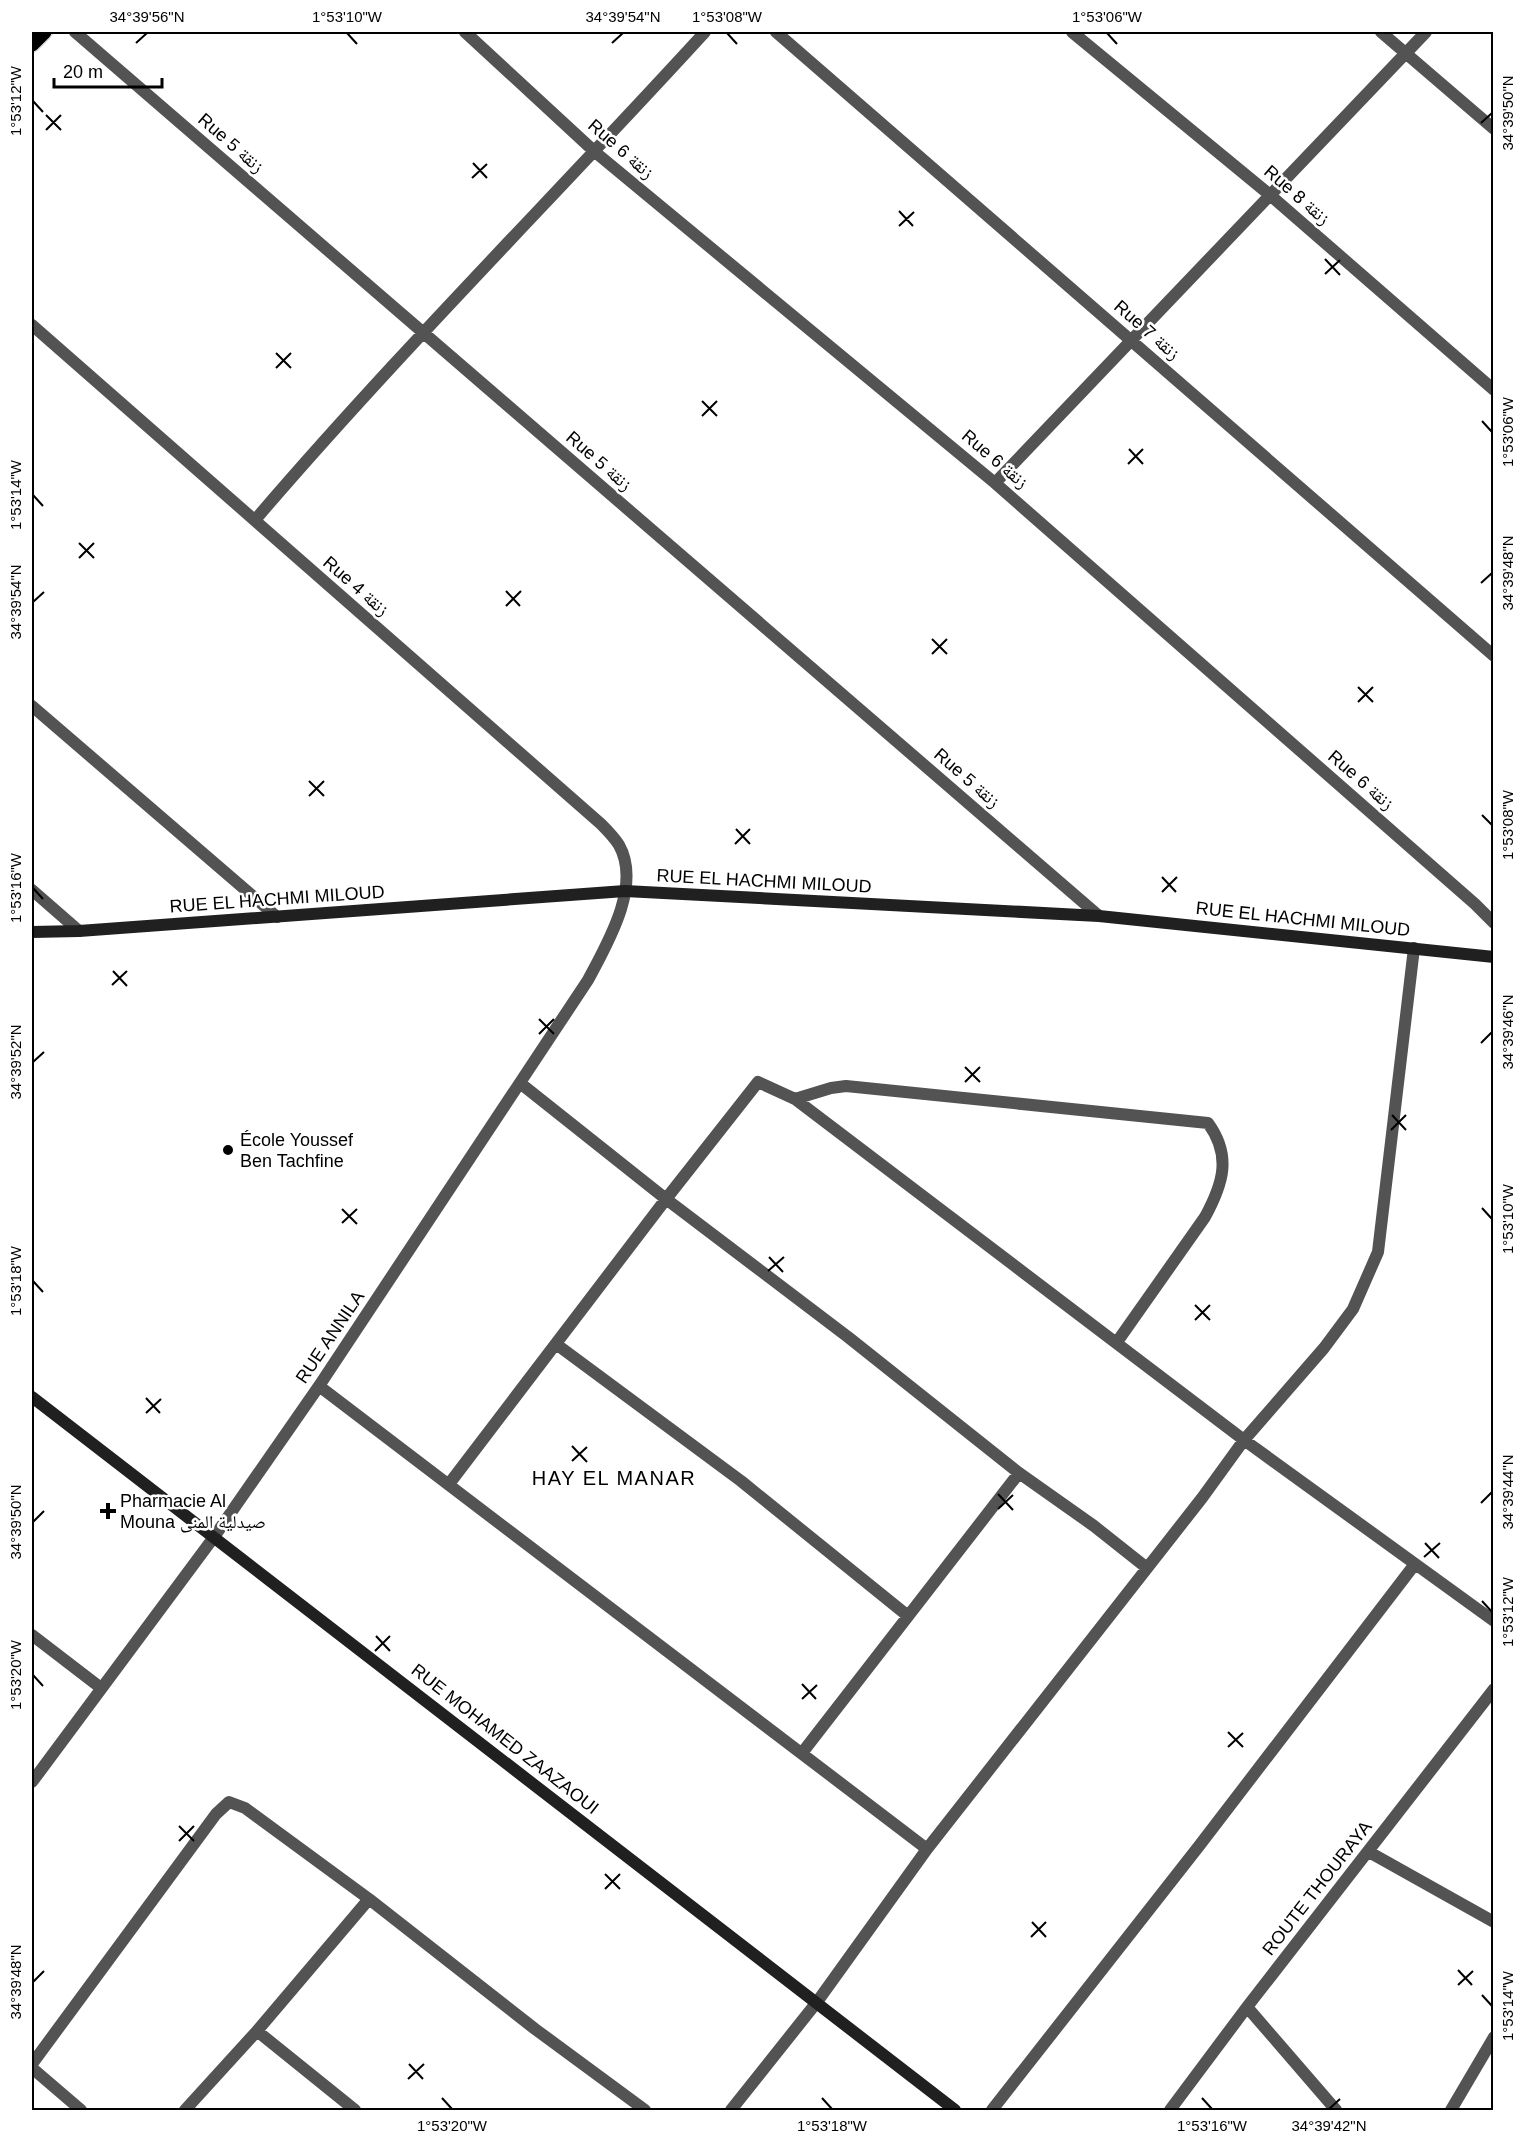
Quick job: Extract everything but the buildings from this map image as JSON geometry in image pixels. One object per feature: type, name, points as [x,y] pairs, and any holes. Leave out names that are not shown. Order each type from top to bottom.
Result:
[{"type":"main road","points":[[32,44],[44,32]]},
{"type":"street","name":"Rue 5 زنقة","points":[[75,32],[1100,916]]},
{"type":"street","name":"Rue 6 زنقة","points":[[465,32],[595,152],[995,483],[1494,923]]},
{"type":"street","points":[[255,520],[331,431],[595,152],[705,32]]},
{"type":"street","name":"Rue 7 زنقة","points":[[776,32],[1494,656]]},
{"type":"street","name":"Rue 8 زنقة","points":[[1072,32],[1270,195],[1494,390]]},
{"type":"street","points":[[1381,32],[1494,129]]},
{"type":"street","points":[[995,483],[1426,32]]},
{"type":"street","name":"Rue 4 زنقة","points":[[32,326],[601,824],[619,845],[625,861],[625,891]]},
{"type":"street","points":[[32,706],[276,917]]},
{"type":"street","points":[[32,890],[80,931]]},
{"type":"street","name":"RUE EL HACHMI MILOUD","points":[[32,932],[80,931],[625,891],[1100,916],[1494,957]]},
{"type":"street","name":"RUE ANNILA","points":[[32,1782],[214,1537],[319,1386],[588,980],[613,933],[625,891]]},
{"type":"street","points":[[731,2110],[817,2002],[927,1849],[1244,1440],[1323,1348],[1353,1309],[1378,1252],[1414,948]]},
{"type":"street","points":[[449,1484],[758,1082],[795,1099],[1244,1440],[1494,1621]]},
{"type":"street","points":[[520,1083],[666,1199],[848,1337],[1019,1473],[1094,1526],[1147,1568]]},
{"type":"street","points":[[795,1099],[808,1093],[846,1086],[1208,1123],[1220,1142],[1223,1155],[1222,1178],[1216,1197],[1205,1217],[1117,1342]]},
{"type":"street","points":[[556,1344],[741,1481],[908,1616]]},
{"type":"street","points":[[319,1386],[927,1849]]},
{"type":"street","name":"RUE MOHAMED ZAAZAOUI","points":[[32,1397],[955,2110]]},
{"type":"street","points":[[802,1753],[1019,1473]]},
{"type":"street","points":[[992,2110],[1199,1846],[1415,1564]]},
{"type":"street","points":[[32,1635],[101,1688]]},
{"type":"street","name":"ROUTE THOURAYA","points":[[1170,2110],[1494,1689]]},
{"type":"street","points":[[81,2110],[32,2066],[216,1814],[229,1802],[245,1808],[369,1899],[535,2029],[645,2110]]},
{"type":"street","points":[[1369,1852],[1494,1922]]},
{"type":"street","points":[[185,2110],[257,2031],[369,1899]]},
{"type":"street","points":[[1247,2007],[1336,2110]]},
{"type":"street","points":[[257,2031],[355,2110]]},
{"type":"street","points":[[1451,2110],[1494,2037]]},
{"type":"place","name":"École Youssef Ben Tachfine","points":[[228,1150]]},
{"type":"place","name":"Pharmacie Al Mouna صيدلية المنى","points":[[108,1511]]},
{"type":"district","name":"HAY EL MANAR","points":[[614,1478]]}]
